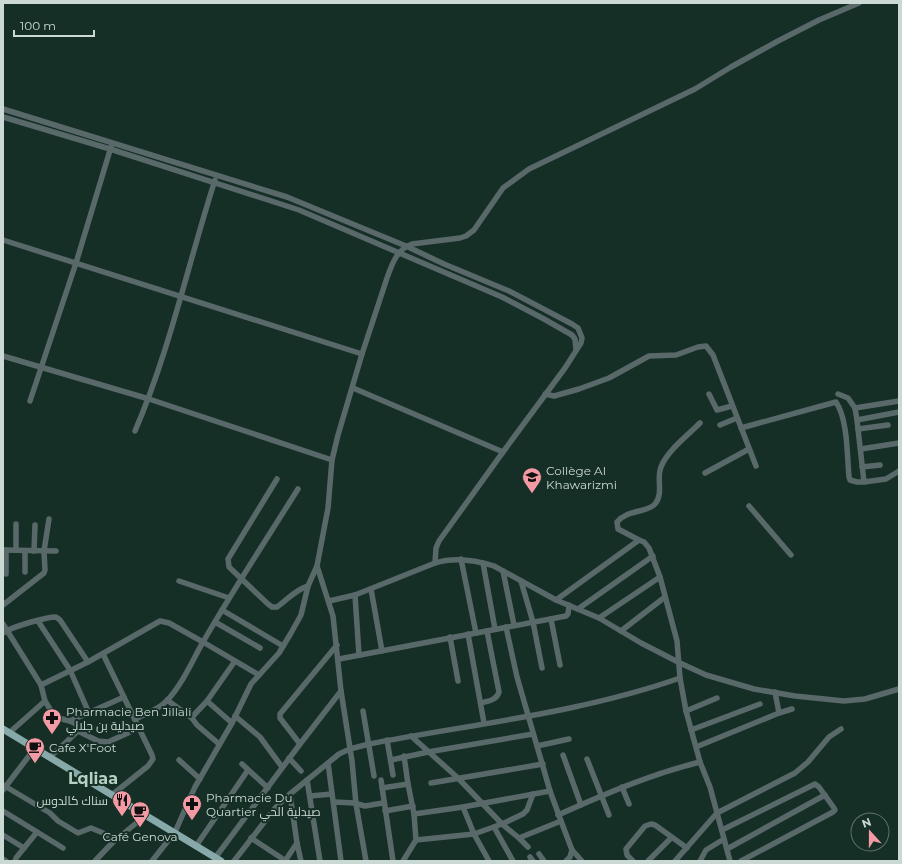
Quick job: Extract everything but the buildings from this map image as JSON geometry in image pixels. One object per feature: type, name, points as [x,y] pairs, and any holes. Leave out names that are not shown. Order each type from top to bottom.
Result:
[{"type":"main road","points":[[6,731],[113,794],[218,859]]},
{"type":"street","points":[[153,861],[175,832],[200,779],[232,723],[251,684],[279,653],[296,624],[316,566],[328,508],[332,460],[338,435],[362,354],[391,266],[399,253],[406,246],[420,242],[460,238],[466,236],[477,227],[503,188],[529,169],[695,89],[778,41],[815,22],[859,3]]},
{"type":"street","points":[[3,109],[214,183],[299,210],[502,297],[572,335],[576,339],[576,352]]},
{"type":"street","points":[[3,117],[111,146],[287,197],[406,246],[444,264],[509,291],[578,328],[582,338],[581,344],[439,541],[436,548],[435,562]]},
{"type":"street","points":[[30,401],[76,263],[111,146]]},
{"type":"street","points":[[135,431],[149,399],[182,296],[217,176]]},
{"type":"street","points":[[3,240],[362,354]]},
{"type":"street","points":[[545,394],[554,396],[594,384],[625,370],[648,356],[676,355],[703,345],[709,348],[713,355],[756,466]]},
{"type":"street","points":[[3,356],[149,399],[332,460]]},
{"type":"street","points":[[353,388],[503,452]]},
{"type":"street","points":[[709,394],[717,410],[732,406]]},
{"type":"street","points":[[838,394],[848,398],[854,408],[861,449],[864,482]]},
{"type":"street","points":[[854,408],[899,401]]},
{"type":"street","points":[[741,428],[836,402],[843,420],[846,435],[850,480],[864,482],[886,479],[899,471]]},
{"type":"street","points":[[857,420],[899,412]]},
{"type":"street","points":[[720,425],[737,418]]},
{"type":"street","points":[[700,423],[671,452],[661,467],[660,490],[654,506],[627,514],[617,522],[618,529],[644,542],[653,556],[677,641],[680,663],[680,678],[686,711],[700,762],[710,787],[730,861]]},
{"type":"street","points":[[858,429],[888,425]]},
{"type":"street","points":[[861,449],[899,443]]},
{"type":"street","points":[[705,473],[749,449]]},
{"type":"street","points":[[862,467],[880,465]]},
{"type":"street","points":[[277,479],[228,559],[229,567],[272,607],[277,607],[300,589],[308,586]]},
{"type":"street","points":[[135,719],[157,708],[167,700],[176,689],[214,622],[298,489]]},
{"type":"street","points":[[749,506],[791,555]]},
{"type":"street","points":[[3,605],[42,575],[45,570],[44,551],[49,518]]},
{"type":"street","points":[[16,524],[16,550]]},
{"type":"street","points":[[34,551],[35,525]]},
{"type":"street","points":[[556,600],[639,540]]},
{"type":"street","points":[[6,574],[5,550],[56,551]]},
{"type":"street","points":[[25,551],[25,572]]},
{"type":"street","points":[[578,609],[653,556]]},
{"type":"street","points":[[461,559],[476,633]]},
{"type":"street","points":[[328,601],[355,595],[435,562],[461,559],[483,563],[503,571],[556,600],[599,618],[641,643],[680,663],[719,678],[754,689],[795,696],[844,701],[865,698],[899,689]]},
{"type":"street","points":[[483,563],[496,629]]},
{"type":"street","points":[[316,566],[333,616],[356,804],[366,860],[359,861]]},
{"type":"street","points":[[503,571],[514,625]]},
{"type":"street","points":[[599,618],[660,577]]},
{"type":"street","points":[[521,581],[542,668]]},
{"type":"street","points":[[179,582],[229,598]]},
{"type":"street","points":[[371,589],[382,651]]},
{"type":"street","points":[[355,595],[359,655]]},
{"type":"street","points":[[621,631],[665,597]]},
{"type":"street","points":[[338,659],[566,616],[568,614],[569,605]]},
{"type":"street","points":[[222,610],[283,646]]},
{"type":"street","points":[[5,631],[56,617],[60,620],[88,662]]},
{"type":"street","points":[[551,619],[560,665]]},
{"type":"street","points":[[38,621],[70,670],[89,713]]},
{"type":"street","points":[[41,685],[103,654],[160,621],[169,623],[259,675]]},
{"type":"street","points":[[214,622],[260,648]]},
{"type":"street","points":[[3,624],[5,631],[41,685],[45,701],[53,714],[58,718],[70,721],[78,726],[78,731]]},
{"type":"street","points":[[506,627],[517,677],[550,791],[572,850],[582,861]]},
{"type":"street","points":[[481,703],[495,699],[499,692],[487,631]]},
{"type":"street","points":[[468,634],[484,723]]},
{"type":"street","points":[[450,637],[458,681]]},
{"type":"street","points":[[300,744],[280,718],[280,714],[337,645]]},
{"type":"street","points":[[103,654],[153,759],[148,766],[113,794]]},
{"type":"street","points":[[192,718],[207,701],[235,661]]},
{"type":"street","points":[[234,861],[276,807],[339,754],[387,740],[583,705],[680,678]]},
{"type":"street","points":[[218,859],[282,767],[341,691]]},
{"type":"street","points":[[775,692],[779,713]]},
{"type":"street","points":[[70,721],[124,697]]},
{"type":"street","points":[[686,711],[717,698]]},
{"type":"street","points":[[167,700],[192,718],[197,725],[219,744]]},
{"type":"street","points":[[6,731],[45,701]]},
{"type":"street","points":[[207,701],[232,723]]},
{"type":"street","points":[[691,730],[760,704]]},
{"type":"street","points":[[696,747],[792,709]]},
{"type":"street","points":[[363,711],[374,776]]},
{"type":"street","points":[[235,716],[260,737],[282,767]]},
{"type":"street","points":[[78,731],[98,741],[108,742],[139,728]]},
{"type":"street","points":[[675,861],[717,814],[800,769],[829,737],[841,729]]},
{"type":"street","points":[[50,757],[78,731]]},
{"type":"street","points":[[391,760],[404,756],[534,734]]},
{"type":"street","points":[[411,736],[458,778],[502,824],[520,838],[528,847]]},
{"type":"street","points":[[537,746],[569,739]]},
{"type":"street","points":[[387,740],[393,775]]},
{"type":"street","points":[[35,748],[4,787],[50,813],[58,821],[75,832],[78,833],[91,828],[103,833],[112,843]]},
{"type":"street","points":[[563,755],[581,805]]},
{"type":"street","points":[[403,861],[416,840],[413,806],[404,756]]},
{"type":"street","points":[[289,758],[301,771]]},
{"type":"street","points":[[587,759],[609,815]]},
{"type":"street","points":[[179,760],[200,779]]},
{"type":"street","points":[[558,815],[622,787],[665,771],[700,762]]},
{"type":"street","points":[[328,763],[342,861]]},
{"type":"street","points":[[242,764],[268,788]]},
{"type":"street","points":[[431,783],[543,764]]},
{"type":"street","points":[[196,846],[248,770]]},
{"type":"street","points":[[307,780],[320,861]]},
{"type":"street","points":[[381,780],[383,803],[393,861]]},
{"type":"street","points":[[382,788],[408,784]]},
{"type":"street","points":[[722,830],[810,785],[817,784],[834,808],[835,810],[833,812],[741,861]]},
{"type":"street","points":[[622,787],[629,804]]},
{"type":"street","points":[[414,814],[463,807],[550,791]]},
{"type":"street","points":[[290,794],[301,861]]},
{"type":"street","points":[[310,796],[332,794]]},
{"type":"street","points":[[416,840],[474,834],[502,824],[523,814],[527,810],[533,794]]},
{"type":"street","points":[[727,849],[825,795]]},
{"type":"street","points":[[334,802],[365,806],[383,803]]},
{"type":"street","points":[[385,811],[413,806]]},
{"type":"street","points":[[463,807],[474,834],[490,861]]},
{"type":"street","points":[[3,811],[63,848]]},
{"type":"street","points":[[95,861],[112,843],[146,815]]},
{"type":"street","points":[[520,838],[560,821]]},
{"type":"street","points":[[632,861],[627,855],[626,849],[645,826],[649,824],[655,825],[671,838],[687,848]]},
{"type":"street","points":[[494,827],[513,861]]},
{"type":"street","points":[[15,861],[37,832]]},
{"type":"street","points":[[3,835],[24,848]]},
{"type":"street","points":[[252,838],[285,861],[297,843]]},
{"type":"street","points":[[648,861],[671,838]]},
{"type":"street","points":[[700,861],[706,850],[724,839]]},
{"type":"street","points":[[566,861],[570,857],[572,850]]},
{"type":"street","points":[[539,854],[544,861]]},
{"type":"place","name":"Collège Al Khawarizmi","points":[[532,494]]},
{"type":"place","name":"Pharmacie Ben Jillali صيدلية بن جلالي","points":[[52,735]]},
{"type":"place","name":"Cafe X'Foot","points":[[35,764]]},
{"type":"place","name":"سناك كالدوس","points":[[122,817]]},
{"type":"place","name":"Pharmacie Du Quartier صيدلية الحي","points":[[192,821]]},
{"type":"place","name":"Café Genova","points":[[140,828]]},
{"type":"district","name":"Lqliaa","points":[[93,778]]}]
